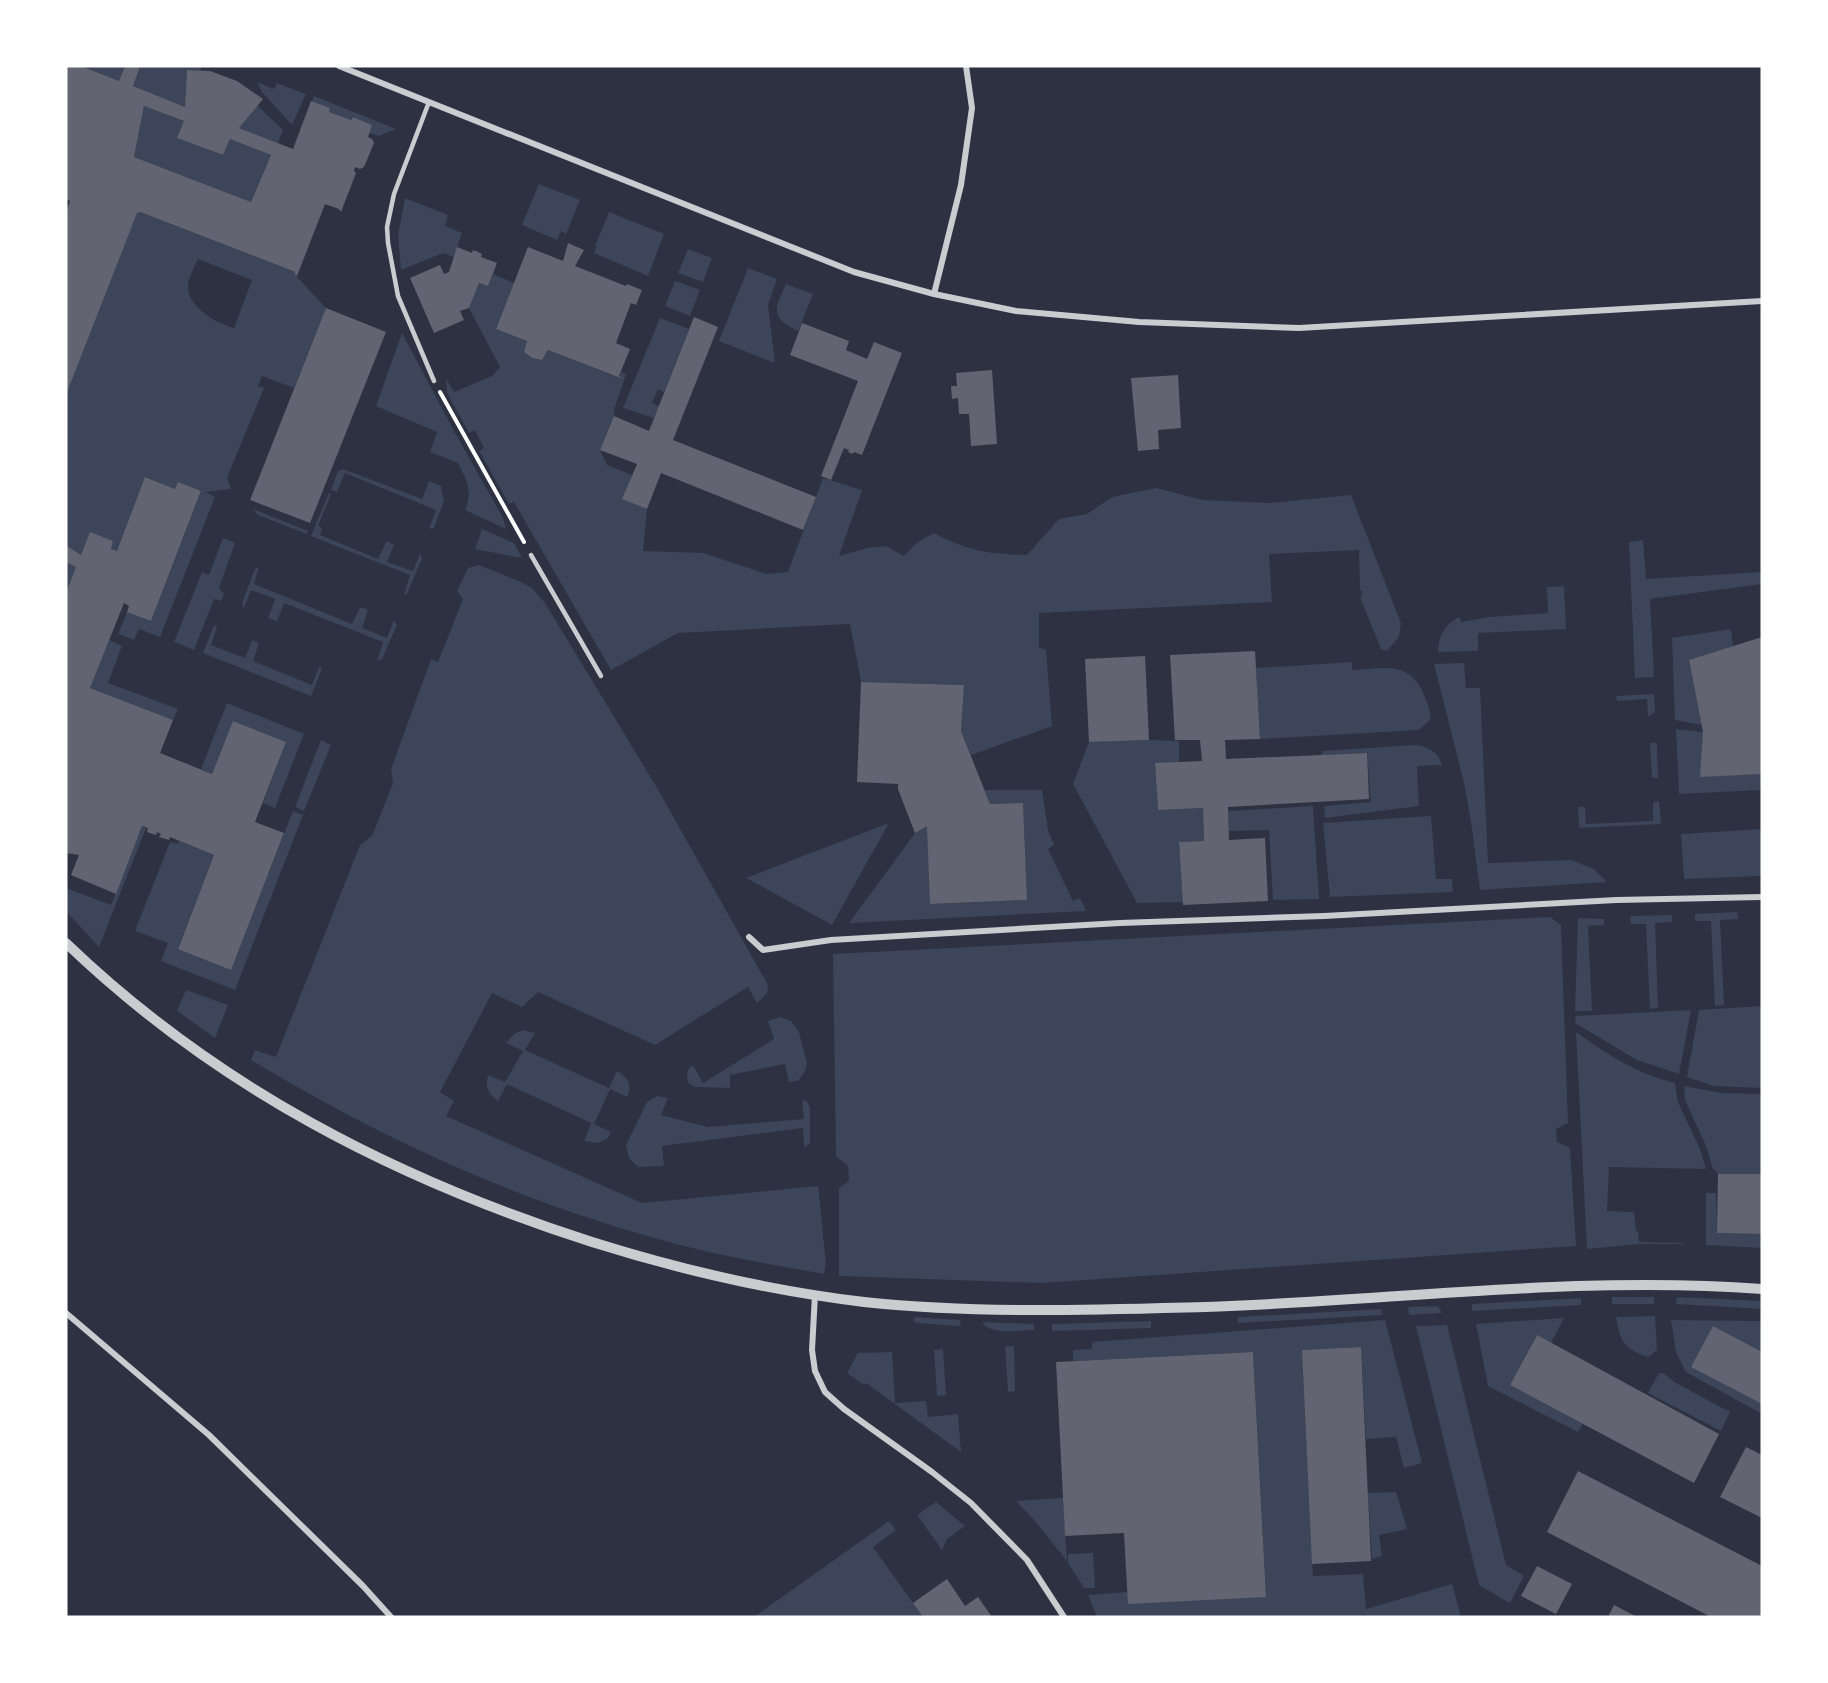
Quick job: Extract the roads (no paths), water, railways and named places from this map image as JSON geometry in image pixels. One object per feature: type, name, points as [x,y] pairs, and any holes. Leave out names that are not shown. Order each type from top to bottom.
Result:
[{"type":"street","points":[[339,66],[854,272],[933,294],[1016,311],[1139,322],[1299,328],[1762,301]]},
{"type":"street","points":[[933,294],[961,185],[972,108],[966,66]]},
{"type":"street","points":[[749,937],[763,950],[831,940],[1120,922],[1324,916],[1616,900],[1762,897]]},
{"type":"street","points":[[66,943],[100,976],[134,1004],[207,1058],[312,1125],[416,1176],[527,1221],[681,1268],[814,1295],[869,1302],[971,1309],[1042,1310],[1220,1306],[1598,1285],[1762,1289]]},
{"type":"street","points":[[814,1295],[812,1350],[815,1371],[825,1392],[844,1409],[971,1503],[1027,1560],[1064,1617]]},
{"type":"street","points":[[66,1313],[209,1435],[363,1586],[391,1617]]},
{"type":"lane","points":[[429,102],[394,194],[387,227],[398,296],[434,381]]},
{"type":"lane","points":[[531,555],[601,675]]}]
